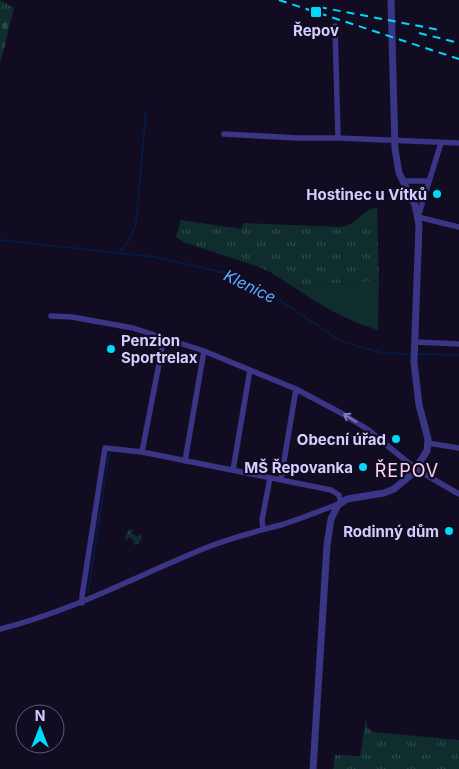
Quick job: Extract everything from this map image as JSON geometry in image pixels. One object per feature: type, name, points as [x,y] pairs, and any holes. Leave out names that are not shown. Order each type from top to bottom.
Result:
[{"type":"street","points":[[0,629],[82,603],[134,578],[209,547],[264,528],[285,523],[351,498],[389,491],[402,483],[416,469],[427,451],[428,443],[418,404],[414,362],[418,217],[415,205],[402,181],[394,140],[391,0]]},
{"type":"street","points":[[335,26],[338,138]]},
{"type":"street","points":[[224,134],[459,143]]},
{"type":"street","points":[[418,217],[441,143]]},
{"type":"street","points":[[402,181],[429,181]]},
{"type":"street","points":[[418,217],[459,227]]},
{"type":"street","points":[[51,316],[72,317],[133,328],[204,351],[296,389],[367,429],[416,469],[459,494]]},
{"type":"street","points":[[142,452],[164,338]]},
{"type":"street","points":[[415,344],[459,344]]},
{"type":"street","points":[[185,461],[204,351]]},
{"type":"street","points":[[233,470],[250,370]]},
{"type":"street","points":[[281,479],[296,389]]},
{"type":"street","points":[[428,443],[459,448]]},
{"type":"street","points":[[82,603],[105,448],[142,452],[332,490],[339,496],[341,503]]},
{"type":"street","points":[[264,528],[262,520],[270,478]]},
{"type":"street","points":[[313,769],[327,545],[331,519],[335,509],[341,503]]},
{"type":"green space","points":[[0,0],[14,8],[11,20],[0,17]]},
{"type":"green space","points":[[0,17],[11,20],[0,64]]},
{"type":"green space","points":[[377,207],[379,281],[292,286],[259,267],[183,242],[176,237],[181,220],[241,229],[244,223],[341,227],[346,226],[367,211]]},
{"type":"green space","points":[[379,281],[378,330],[344,317],[292,286]]},
{"type":"green space","points":[[134,529],[131,533],[138,537],[140,533],[142,537],[139,543],[134,545],[135,541],[129,537],[126,541],[125,537],[128,531]]},
{"type":"green space","points":[[366,718],[367,727],[373,732],[459,740],[459,769],[333,769],[335,755],[360,756]]},
{"type":"waterway","points":[[119,252],[130,239],[136,223],[146,111]]},
{"type":"waterway","name":"Klenice","points":[[0,240],[155,257],[229,274],[275,297],[341,341],[382,353],[412,354]]},
{"type":"waterway","name":"Klenice","points":[[416,354],[459,355]]},
{"type":"waterway","points":[[88,592],[109,454]]},
{"type":"railway","points":[[279,0],[459,59]]},
{"type":"railway","points":[[319,7],[440,30]]},
{"type":"railway","points":[[419,33],[459,43]]},
{"type":"place","name":"Řepov","points":[[316,12]]},
{"type":"place","name":"Hostinec u Vítků","points":[[437,194]]},
{"type":"place","name":"Penzion Sportrelax","points":[[111,349]]},
{"type":"place","name":"Obecní úřad","points":[[396,439]]},
{"type":"place","name":"MŠ Řepovanka","points":[[363,467]]},
{"type":"place","name":"Rodinný dům","points":[[449,531]]},
{"type":"district","name":"ŘEPOV","points":[[407,470]]}]
